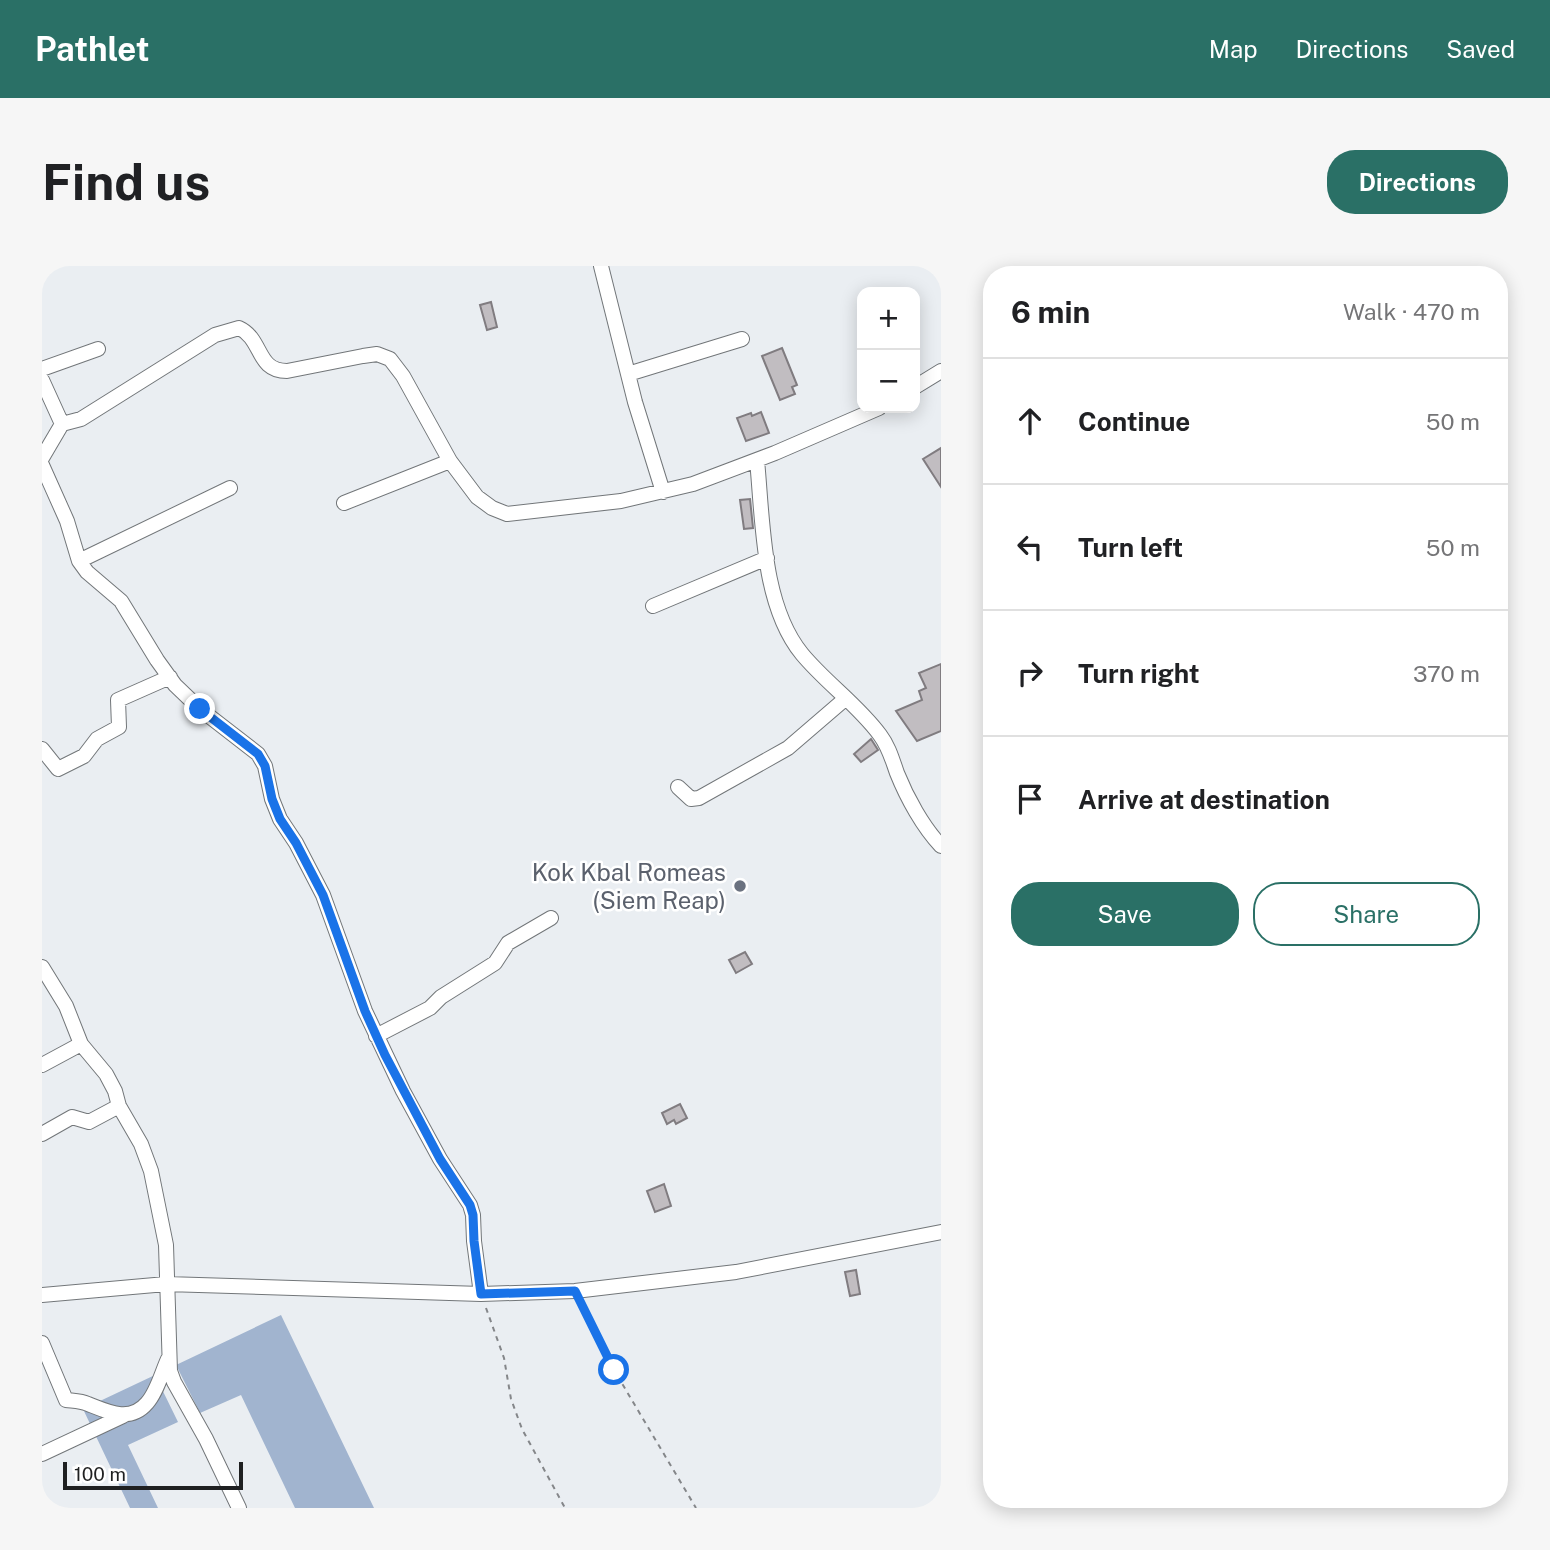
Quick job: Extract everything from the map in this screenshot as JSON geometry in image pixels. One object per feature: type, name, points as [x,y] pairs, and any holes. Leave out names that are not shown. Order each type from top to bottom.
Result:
[{"type":"street","points":[[601,266],[628,374],[663,492]]},
{"type":"street","points":[[42,458],[62,424],[81,419],[215,335],[239,328],[251,337],[268,367],[276,371],[377,354],[390,359],[403,376],[450,461],[477,496],[492,508],[507,514],[621,501],[693,484],[867,413]]},
{"type":"street","points":[[628,374],[742,339]]},
{"type":"street","points":[[42,369],[98,349]]},
{"type":"street","points":[[920,384],[941,371]]},
{"type":"street","points":[[42,380],[62,424]]},
{"type":"street","points":[[757,460],[767,558],[778,609],[789,636],[803,655],[880,734],[892,754],[907,794],[941,846]]},
{"type":"street","points":[[344,503],[450,461]]},
{"type":"street","points":[[42,465],[67,521],[79,561],[87,572],[121,600],[170,677],[200,709],[258,754],[265,766],[272,799],[280,819],[296,843],[323,895],[376,1036],[440,1159],[470,1205],[481,1294]]},
{"type":"street","points":[[79,561],[230,488]]},
{"type":"street","points":[[653,606],[767,558]]},
{"type":"street","points":[[42,749],[58,769],[84,756],[97,739],[119,727],[118,700],[170,677]]},
{"type":"street","points":[[678,787],[691,799],[699,798],[788,748],[845,699]]},
{"type":"street","points":[[376,1036],[430,1008],[441,996],[495,963],[508,943],[551,918]]},
{"type":"street","points":[[42,967],[66,1006],[81,1044],[106,1074],[115,1091],[119,1107],[141,1144],[151,1171],[166,1245],[170,1356],[174,1382],[206,1439],[239,1508]]},
{"type":"street","points":[[42,1065],[81,1044]]},
{"type":"street","points":[[42,1134],[72,1117],[89,1122],[119,1107]]},
{"type":"street","points":[[42,1295],[166,1284],[481,1294],[575,1291],[736,1272],[941,1232]]},
{"type":"street","points":[[42,1343],[66,1400],[124,1415]]},
{"type":"street","points":[[42,1454],[124,1415],[136,1413],[149,1402],[170,1356]]},
{"type":"path","points":[[575,1291],[614,1370],[696,1508]]},
{"type":"path","points":[[481,1294],[504,1358],[511,1399],[518,1419],[565,1508]]},
{"type":"water","points":[[281,1315],[374,1508],[295,1508],[241,1395],[200,1413],[176,1365]]},
{"type":"water","points":[[155,1375],[178,1422],[128,1445],[158,1508],[130,1508],[83,1409]]},
{"type":"building","points":[[491,302],[497,327],[487,330],[480,305]]},
{"type":"building","points":[[782,348],[797,385],[792,387],[795,394],[780,400],[762,356]]},
{"type":"building","points":[[761,412],[769,433],[746,441],[737,418]]},
{"type":"building","points":[[941,448],[941,487],[923,459]]},
{"type":"building","points":[[750,499],[753,528],[744,529],[740,500]]},
{"type":"building","points":[[941,664],[941,731],[917,741],[896,711],[922,700],[919,691],[926,688],[919,673]]},
{"type":"building","points":[[871,739],[878,750],[861,762],[854,754]]},
{"type":"building","points":[[745,952],[752,964],[736,973],[729,960]]},
{"type":"building","points":[[680,1104],[687,1118],[676,1124],[674,1120],[667,1124],[662,1113]]},
{"type":"building","points":[[664,1184],[671,1206],[655,1212],[647,1191]]},
{"type":"building","points":[[856,1270],[860,1294],[850,1296],[845,1272]]},
{"type":"place","name":"Kok Kbal Romeas (Siem Reap)","points":[[740,886]]},
{"type":"route","points":[[200,709],[258,754],[265,766],[272,799],[280,819],[296,843],[323,895],[365,1011],[385,1055],[440,1159],[470,1205],[481,1294],[575,1291],[614,1370]]}]
